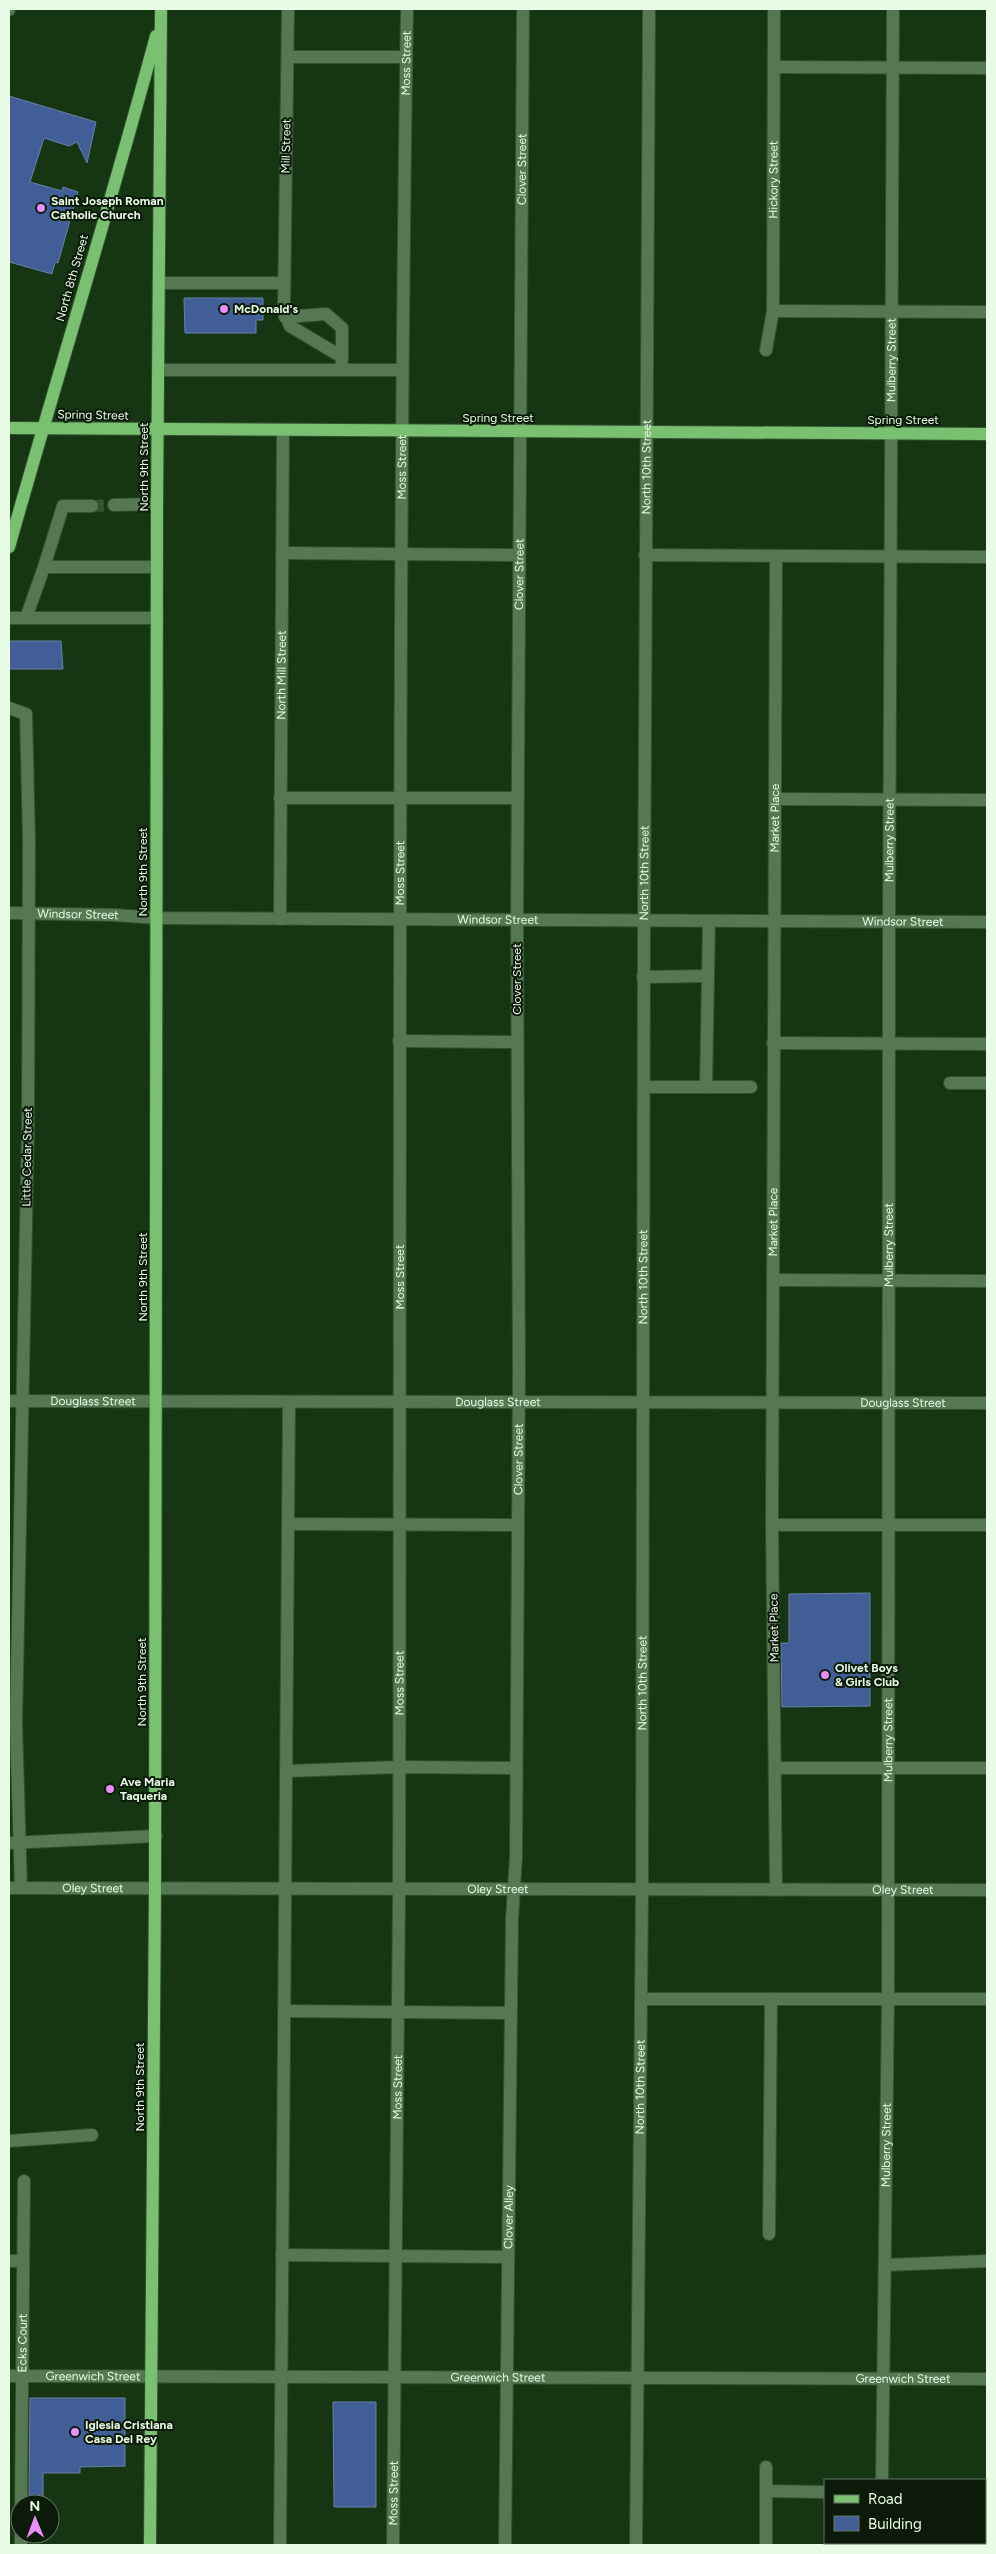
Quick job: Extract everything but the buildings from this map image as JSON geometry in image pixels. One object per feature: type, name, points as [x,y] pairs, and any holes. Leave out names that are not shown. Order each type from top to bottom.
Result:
[{"type":"main road","name":"North 9th Street","points":[[150,2545],[156,1888],[157,504],[161,12]]},
{"type":"main road","name":"North 8th Street","points":[[9,547],[101,228],[120,172],[161,12]]},
{"type":"main road","name":"Spring Street","points":[[9,428],[987,434]]},
{"type":"street","name":"Mill Street","points":[[285,317],[288,9]]},
{"type":"street","name":"Moss Street","points":[[392,2545],[399,1890],[400,1403],[398,920],[401,370],[407,9]]},
{"type":"street","name":"Clover Street","points":[[514,1889],[518,1403],[519,432],[523,9]]},
{"type":"street","name":"North 10th Street","points":[[636,2545],[636,2378],[642,1890],[645,433],[649,9]]},
{"type":"street","name":"Hickory Street","points":[[766,350],[773,311],[774,9]]},
{"type":"street","name":"Mulberry Street","points":[[882,2479],[889,1890],[889,921],[894,9]]},
{"type":"street","points":[[288,57],[406,57]]},
{"type":"street","points":[[774,67],[987,68]]},
{"type":"street","points":[[159,283],[284,283]]},
{"type":"street","points":[[773,311],[987,312]]},
{"type":"street","points":[[341,370],[342,357],[342,328],[326,314],[285,317],[290,326],[342,357]]},
{"type":"street","points":[[158,370],[401,370]]},
{"type":"street","name":"North Mill Street","points":[[280,919],[283,431]]},
{"type":"street","points":[[114,505],[157,504]]},
{"type":"street","points":[[26,618],[63,506],[92,506]]},
{"type":"street","points":[[282,553],[519,555]]},
{"type":"street","points":[[645,555],[987,557]]},
{"type":"street","name":"Market Place","points":[[776,556],[772,1525],[776,1890]]},
{"type":"street","points":[[44,567],[157,567]]},
{"type":"street","points":[[9,618],[157,618]]},
{"type":"street","name":"Little Cedar Street","points":[[9,708],[26,714],[29,914],[23,1401],[13,1724],[15,1888]]},
{"type":"street","points":[[280,798],[518,798]]},
{"type":"street","points":[[775,799],[987,800]]},
{"type":"street","name":"Windsor Street","points":[[9,913],[115,915],[156,918],[987,922]]},
{"type":"street","points":[[706,1087],[709,921]]},
{"type":"street","points":[[644,977],[708,976]]},
{"type":"street","points":[[399,1041],[517,1042]]},
{"type":"street","points":[[773,1043],[987,1044]]},
{"type":"street","points":[[950,1082],[987,1083]]},
{"type":"street","points":[[644,1087],[751,1087]]},
{"type":"street","points":[[774,1280],[987,1281]]},
{"type":"street","name":"Douglass Street","points":[[9,1401],[987,1403]]},
{"type":"street","points":[[280,2545],[287,1888],[289,1402]]},
{"type":"street","points":[[288,1524],[517,1525]]},
{"type":"street","points":[[772,1525],[987,1525]]},
{"type":"street","points":[[287,1772],[399,1767],[516,1768]]},
{"type":"street","points":[[776,1768],[987,1768]]},
{"type":"street","points":[[14,1843],[156,1836]]},
{"type":"street","name":"Oley Street","points":[[15,1888],[987,1890]]},
{"type":"street","name":"Clover Alley","points":[[504,2545],[514,1889]]},
{"type":"street","points":[[641,1999],[987,1999]]},
{"type":"street","points":[[769,2234],[771,1999]]},
{"type":"street","points":[[286,2011],[511,2013]]},
{"type":"street","points":[[9,2141],[92,2135]]},
{"type":"street","name":"Ecks Court","points":[[20,2494],[24,2181]]},
{"type":"street","points":[[282,2255],[508,2257]]},
{"type":"street","points":[[9,2260],[24,2261]]},
{"type":"street","points":[[885,2265],[987,2261]]},
{"type":"street","name":"Greenwich Street","points":[[9,2376],[987,2379]]},
{"type":"street","points":[[766,2467],[766,2545]]},
{"type":"street","points":[[767,2491],[824,2492]]},
{"type":"tunnel","points":[[92,506],[114,505]]},
{"type":"place","name":"Saint Joseph Roman Catholic Church","points":[[41,208]]},
{"type":"place","name":"McDonald's","points":[[224,309]]},
{"type":"place","name":"Olivet Boys & Girls Club","points":[[825,1675]]},
{"type":"place","name":"Ave Maria Taqueria","points":[[110,1789]]},
{"type":"place","name":"Iglesia Cristiana Casa Del Rey","points":[[75,2432]]}]
